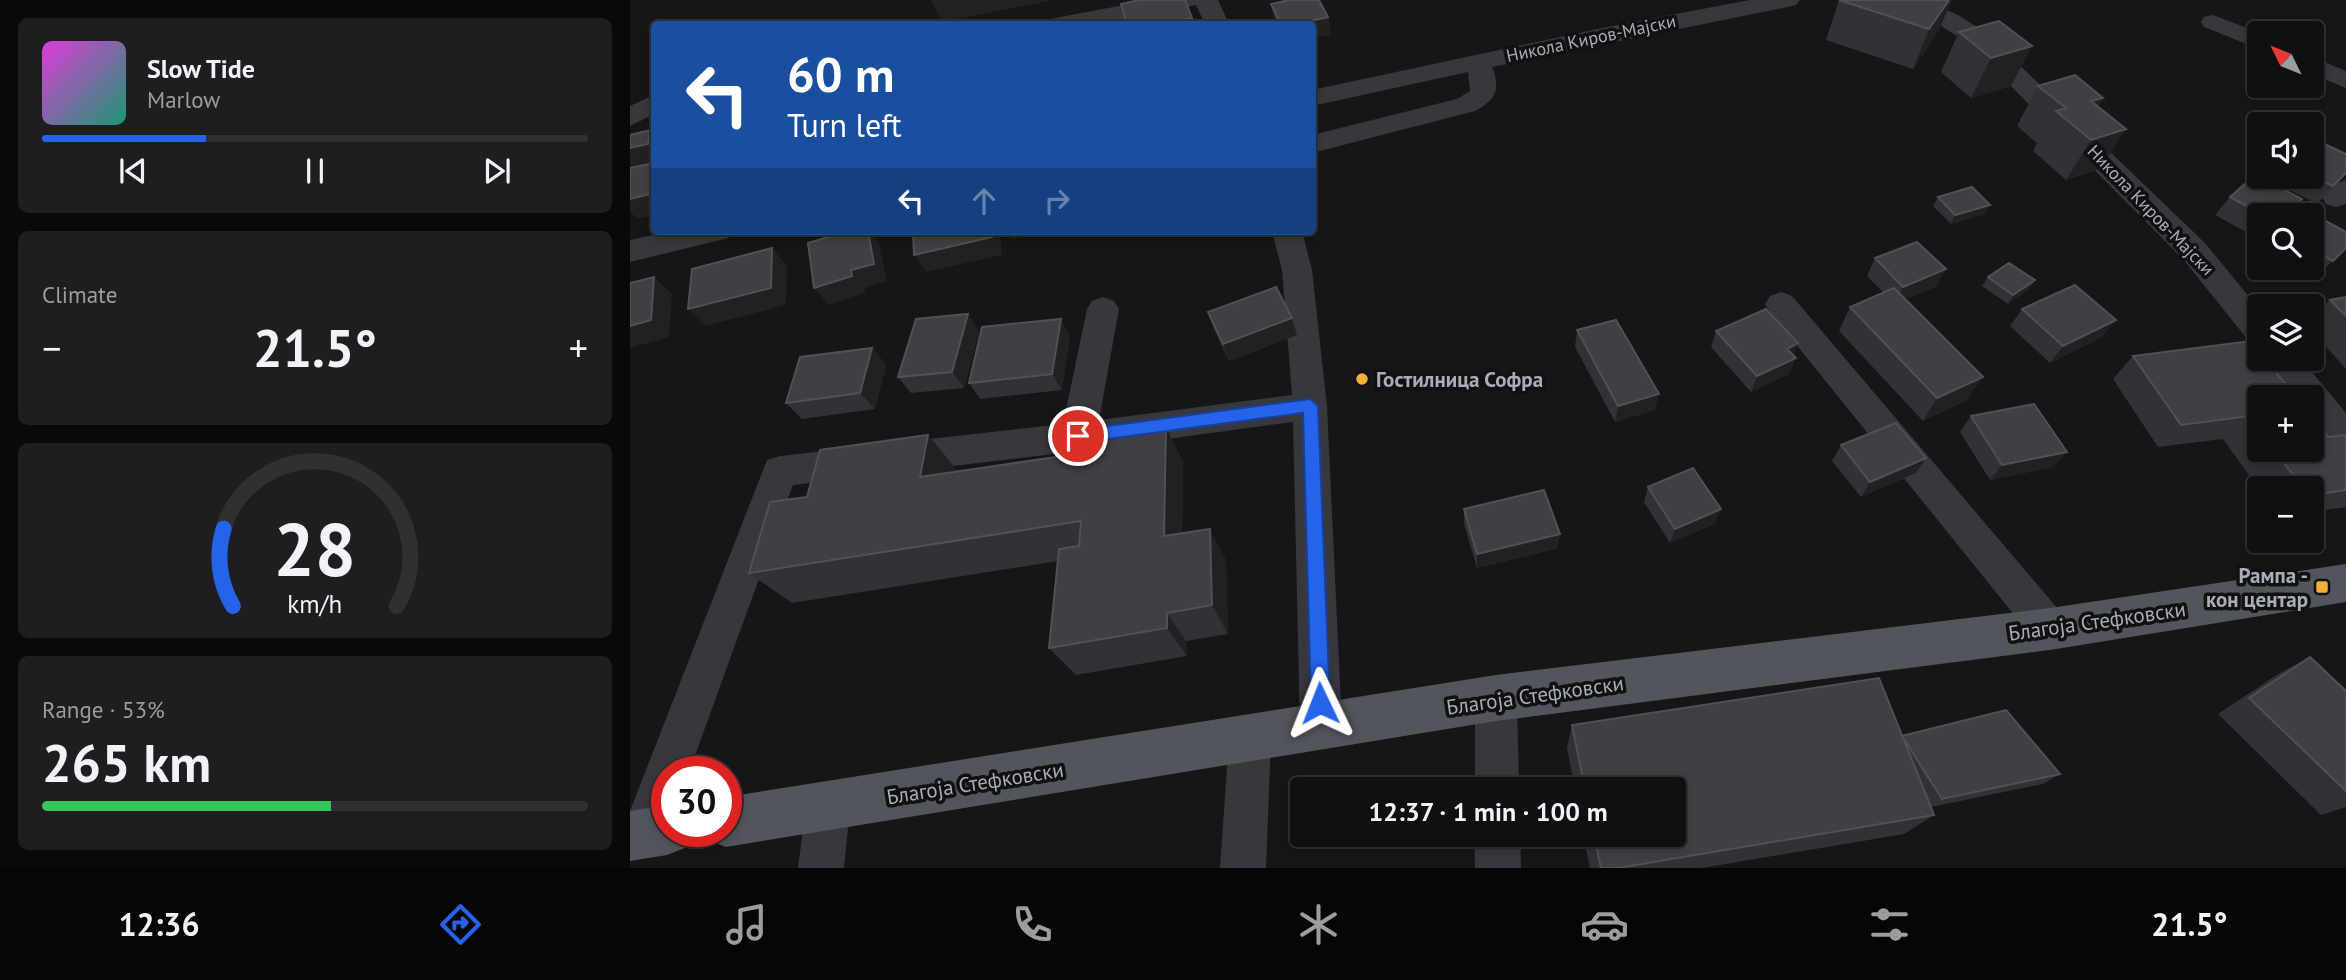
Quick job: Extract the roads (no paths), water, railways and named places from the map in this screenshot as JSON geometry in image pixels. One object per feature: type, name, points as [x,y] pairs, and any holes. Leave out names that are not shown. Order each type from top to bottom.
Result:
[{"type":"main road","name":"Благоја Стефковски","points":[[742,820],[1496,698],[2050,629],[2346,583]]},
{"type":"street","points":[[1076,21],[1189,0]]},
{"type":"street","points":[[1206,0],[1216,21]]},
{"type":"street","name":"Никола Киров-Мајски","points":[[1316,97],[1788,0]]},
{"type":"street","name":"Никола Киров-Мајски","points":[[1901,0],[1925,7],[1976,37],[2194,251],[2247,316]]},
{"type":"street","points":[[2213,22],[2247,37]]},
{"type":"street","name":"Никола Киров-Мајски","points":[[1316,143],[1466,105],[1480,99],[1485,90],[1485,78],[1478,62]]},
{"type":"street","points":[[2324,70],[2346,80]]},
{"type":"street","points":[[630,118],[651,105]]},
{"type":"street","points":[[630,251],[700,235]]},
{"type":"street","points":[[1288,235],[1297,270],[1310,406],[1321,727]]},
{"type":"street","points":[[1781,304],[2050,629]]},
{"type":"street","points":[[1078,436],[1103,309]]},
{"type":"street","points":[[2292,371],[2346,438]]},
{"type":"street","points":[[647,833],[780,471],[1310,406]]},
{"type":"street","points":[[1496,698],[1497,777]]},
{"type":"street","points":[[1243,868],[1250,739]]},
{"type":"street","points":[[821,868],[828,807]]},
{"type":"street","points":[[1497,847],[1498,868]]},
{"type":"place","name":"Гостилница Софра","points":[[1362,379]]},
{"type":"place","name":"Рампа - кон центар","points":[[2322,587]]}]
